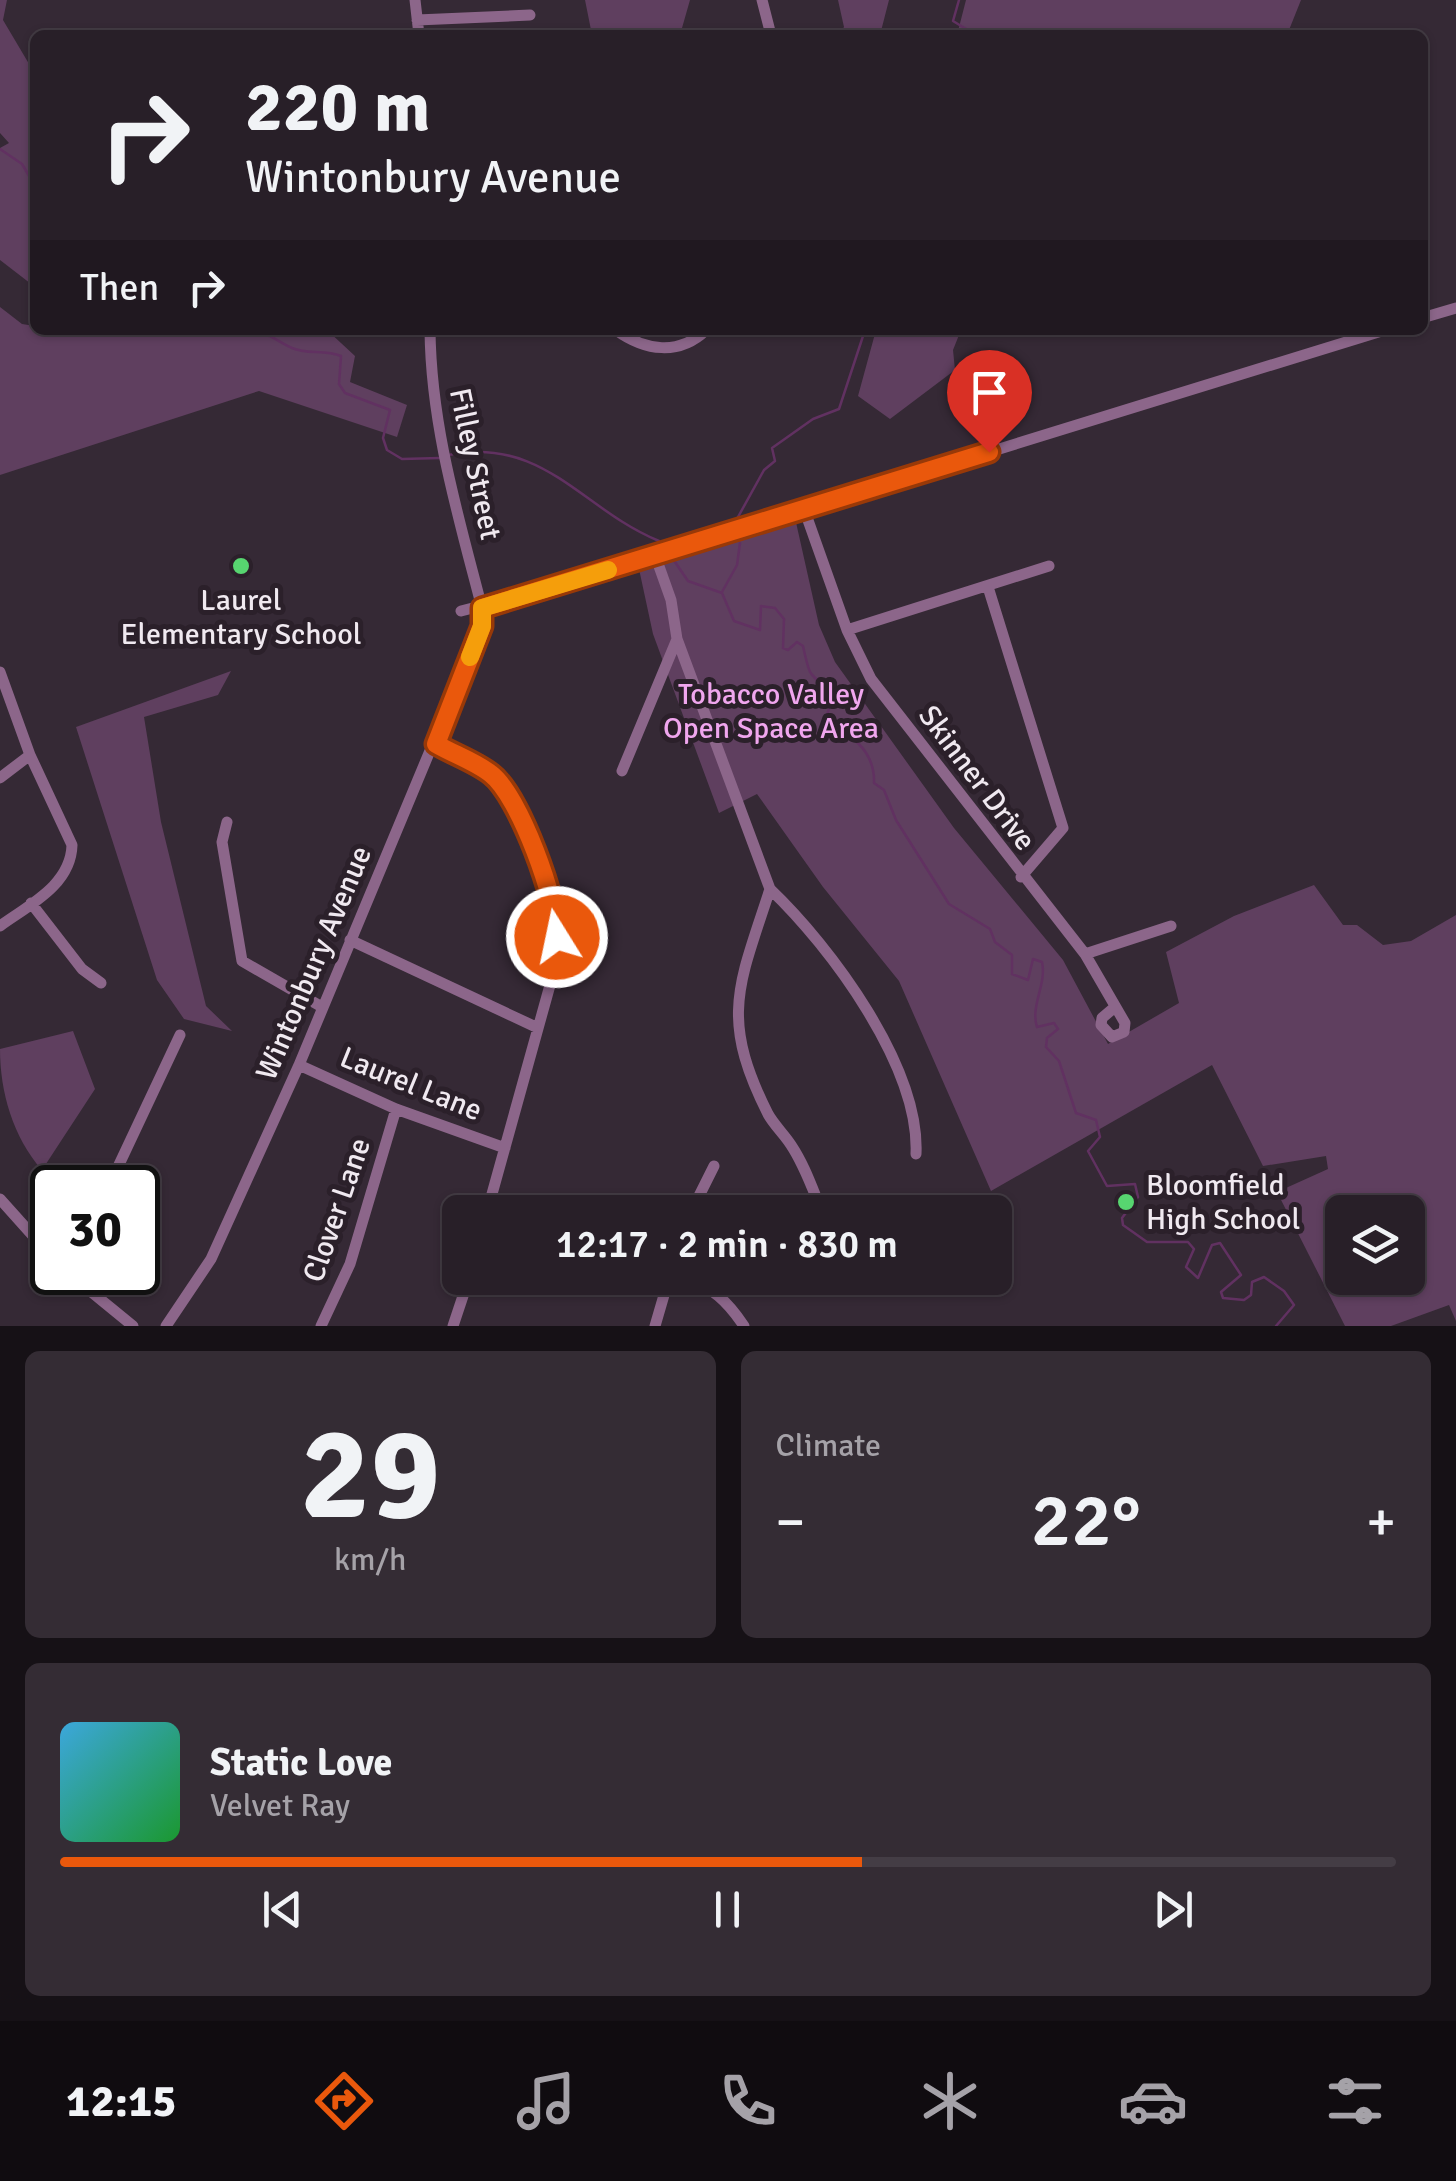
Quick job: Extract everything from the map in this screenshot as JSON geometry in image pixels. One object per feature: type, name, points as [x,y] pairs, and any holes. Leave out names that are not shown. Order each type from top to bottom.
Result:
[{"type":"street","points":[[415,0],[418,30]]},
{"type":"street","points":[[762,0],[770,30]]},
{"type":"street","points":[[417,20],[530,15]]},
{"type":"street","points":[[1428,316],[1456,308]]},
{"type":"street","name":"Filley Street","points":[[430,335],[431,388],[443,457],[482,608]]},
{"type":"street","points":[[625,335],[639,343],[666,349],[685,345],[699,335]]},
{"type":"street","points":[[462,611],[1369,335]]},
{"type":"street","name":"Skinner Drive","points":[[804,508],[847,630],[871,679],[1084,954],[1115,1007]]},
{"type":"street","points":[[655,555],[671,600],[677,639],[770,890],[790,908],[877,1027],[917,1131],[916,1154]]},
{"type":"street","points":[[847,630],[1050,566]]},
{"type":"street","points":[[988,588],[1063,828],[1021,877]]},
{"type":"street","name":"Wintonbury Avenue","points":[[166,1326],[211,1259],[299,1064],[436,744],[482,626],[482,608]]},
{"type":"street","points":[[622,772],[677,639]]},
{"type":"street","points":[[0,672],[30,755],[72,845],[71,859],[60,881],[0,926]]},
{"type":"street","points":[[436,744],[494,775],[543,870],[558,914],[557,960],[492,1195]]},
{"type":"street","points":[[0,778],[30,755]]},
{"type":"street","points":[[226,822],[222,842],[242,961],[322,1007]]},
{"type":"street","points":[[770,890],[737,993],[737,1024],[746,1061],[770,1117],[806,1171],[815,1195]]},
{"type":"street","points":[[31,903],[82,969],[102,983]]},
{"type":"street","points":[[1084,954],[1171,926]]},
{"type":"street","points":[[350,940],[538,1028]]},
{"type":"street","points":[[119,1165],[180,1035]]},
{"type":"street","name":"Laurel Lane","points":[[299,1064],[396,1109],[505,1148]]},
{"type":"street","name":"Clover Lane","points":[[321,1326],[350,1264],[396,1109]]},
{"type":"street","points":[[700,1195],[714,1166]]},
{"type":"street","points":[[0,1199],[30,1231]]},
{"type":"street","points":[[95,1295],[133,1326]]},
{"type":"street","points":[[453,1326],[463,1295]]},
{"type":"street","points":[[656,1326],[664,1295]]},
{"type":"street","points":[[718,1295],[744,1326]]},
{"type":"green space","points":[[0,0],[7,0],[3,20],[30,66],[30,283],[0,260],[0,148],[9,143],[0,133]]},
{"type":"green space","points":[[585,0],[690,0],[681,30],[591,30]]},
{"type":"green space","points":[[838,0],[889,0],[881,30],[842,30]]},
{"type":"green space","points":[[966,0],[1301,0],[1289,30],[958,30]]},
{"type":"green space","points":[[0,307],[22,324],[30,325],[30,335],[332,335],[355,356],[350,382],[407,405],[397,437],[259,391],[0,475]]},
{"type":"green space","points":[[875,335],[959,335],[953,350],[955,370],[890,419],[858,396]]},
{"type":"green space","name":"Tobacco Valley Open Space Area","points":[[793,509],[819,625],[835,662],[954,828],[1063,960],[1108,1044],[1179,1003],[1166,952],[1234,916],[1314,885],[1343,925],[1357,925],[1383,945],[1411,941],[1456,915],[1456,1321],[1449,1305],[1391,1326],[1345,1326],[1329,1295],[1425,1295],[1425,1195],[1325,1195],[1325,1287],[1277,1192],[1328,1169],[1326,1156],[1263,1166],[1212,1065],[991,1191],[899,981],[823,887],[757,794],[719,813],[653,634],[636,555]]},
{"type":"green space","points":[[231,671],[218,695],[144,717],[161,822],[206,1006],[232,1031],[184,1019],[157,980],[76,727]]},
{"type":"green space","points":[[73,1031],[95,1089],[45,1165],[38,1165],[16,1129],[2,1081],[0,1049]]},
{"type":"waterway","points":[[959,0],[953,21],[968,30]]},
{"type":"waterway","points":[[0,149],[22,164],[30,178]]},
{"type":"waterway","points":[[266,335],[298,350],[341,356],[339,384],[345,393],[390,410],[383,438],[387,450],[402,459],[440,458]]},
{"type":"waterway","points":[[738,517],[764,470],[775,461],[772,448],[813,419],[839,409],[863,335]]},
{"type":"waterway","points":[[448,455],[481,452],[536,465],[659,541]]},
{"type":"waterway","points":[[722,592],[737,565],[740,543]]},
{"type":"waterway","points":[[675,562],[688,581],[722,593],[734,621],[760,630],[761,606],[775,608],[784,619],[783,648],[788,650],[797,642],[803,646],[812,675],[834,692],[827,715],[832,726],[856,741],[867,756],[874,783],[884,790],[896,820],[949,904],[990,929],[995,942],[1012,955],[1012,974],[1028,980],[1033,959],[1042,962],[1037,1027],[1054,1023],[1058,1029],[1047,1038],[1046,1047],[1059,1061],[1076,1113],[1096,1120],[1100,1137],[1088,1151],[1107,1186],[1135,1184],[1138,1197],[1122,1218],[1123,1225],[1147,1242],[1188,1242],[1194,1249],[1186,1267],[1198,1278],[1212,1245],[1220,1243],[1241,1275],[1221,1292],[1223,1298],[1244,1300],[1251,1295],[1252,1282],[1264,1277],[1284,1291],[1294,1305],[1276,1326]]},
{"type":"slow traffic","points":[[470,657],[482,626],[482,608],[608,570]]},
{"type":"place","name":"Laurel Elementary School","points":[[241,566]]},
{"type":"place","name":"Bloomfield High School","points":[[1126,1202]]},
{"type":"route","points":[[557,937],[558,914],[543,870],[494,775],[436,744],[482,626],[482,608],[989,452]]}]
